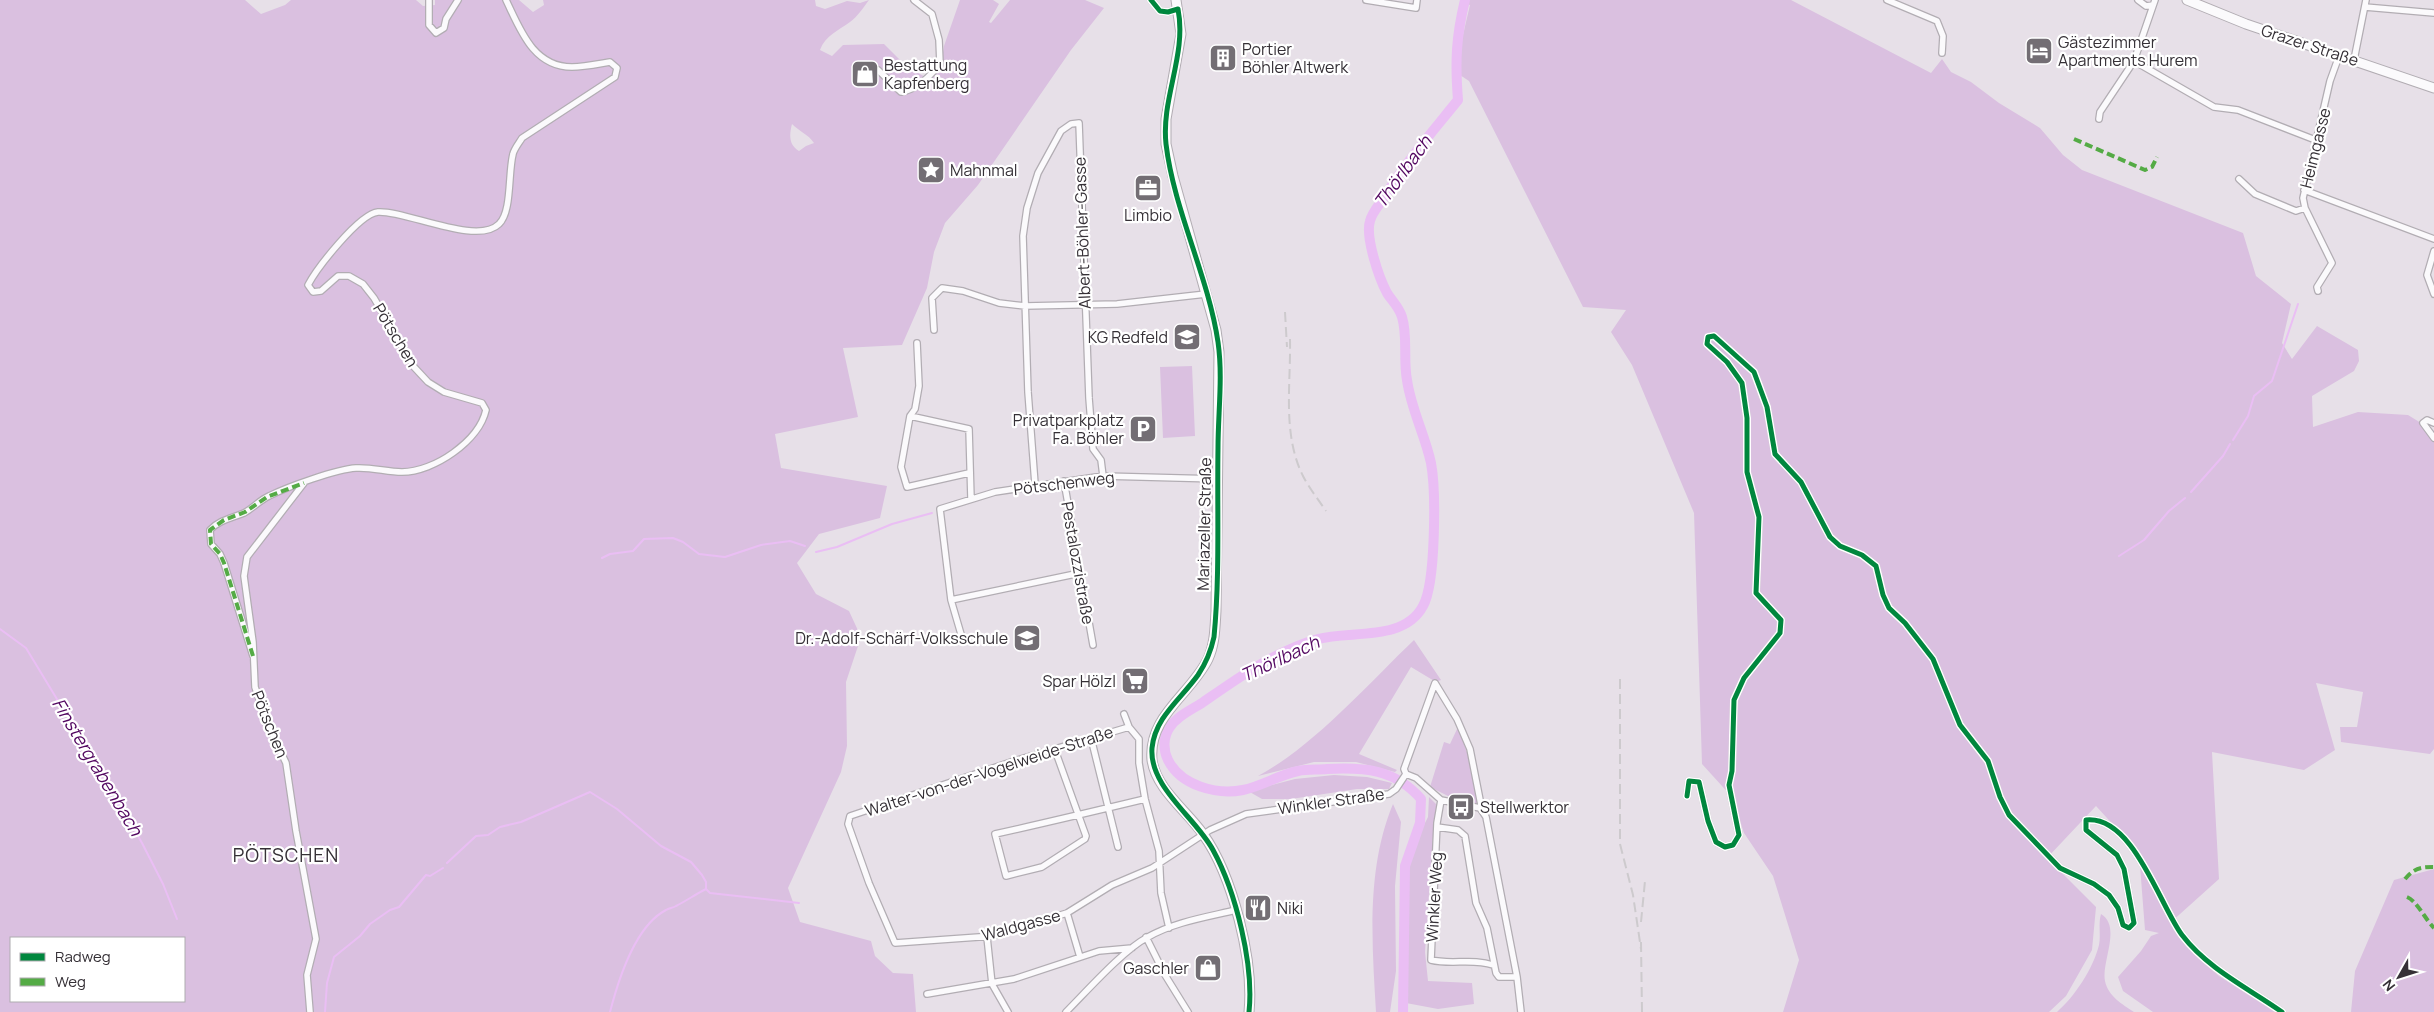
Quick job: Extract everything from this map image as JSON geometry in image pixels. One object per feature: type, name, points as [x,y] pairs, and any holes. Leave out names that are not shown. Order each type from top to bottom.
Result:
[{"type":"main road","name":"Grazer Straße","points":[[2187,0],[2246,24],[2434,88]]},
{"type":"main road","name":"Mariazeller Straße","points":[[1177,4],[1180,42],[1168,105],[1166,144],[1206,294],[1219,352],[1214,637],[1210,654],[1202,669],[1157,728],[1152,750],[1155,770],[1163,786],[1204,834],[1226,878],[1236,910],[1248,962],[1250,980],[1249,1012]]},
{"type":"street","points":[[429,0],[429,25],[436,33],[444,28],[446,19],[458,0]]},
{"type":"street","name":"Pötschen","points":[[310,1012],[307,976],[316,938],[296,831],[286,763],[268,726],[255,687],[253,642],[245,592],[247,557],[304,483],[335,472],[356,468],[404,472],[428,466],[455,453],[474,435],[484,420],[486,410],[482,403],[444,392],[428,382],[414,367],[374,298],[363,284],[350,276],[338,276],[321,291],[313,292],[308,285],[314,274],[363,218],[377,212],[435,225],[473,230],[491,230],[496,227],[507,212],[513,152],[522,138],[615,77],[617,68],[610,62],[571,67],[547,61],[531,48],[523,36],[506,0]]},
{"type":"street","points":[[878,70],[901,92],[908,91],[929,77],[940,64],[939,40],[932,14],[914,0]]},
{"type":"street","points":[[1150,0],[1160,11],[1168,12],[1177,4]]},
{"type":"street","points":[[1366,0],[1416,8],[1417,0]]},
{"type":"street","points":[[1887,0],[1937,21],[1942,36],[1942,53]]},
{"type":"street","points":[[2138,0],[2146,6],[2154,2]]},
{"type":"street","points":[[2354,60],[2366,0]]},
{"type":"street","points":[[2098,119],[2100,112],[2134,61],[2154,2]]},
{"type":"street","points":[[2365,7],[2434,12]]},
{"type":"street","name":"Heimgasse","points":[[2318,291],[2317,287],[2332,263],[2305,208],[2304,190],[2318,141],[2330,82],[2339,56]]},
{"type":"street","points":[[2134,61],[2214,107],[2238,110],[2318,141]]},
{"type":"street","name":"Albert-Böhler-Gasse","points":[[1025,306],[1023,236],[1027,208],[1038,173],[1061,131],[1071,124],[1079,123],[1085,306],[1093,450],[1101,460],[1103,476]]},
{"type":"street","points":[[2239,179],[2264,199],[2296,212],[2305,208]]},
{"type":"street","points":[[2304,190],[2434,238]]},
{"type":"street","points":[[2434,251],[2427,274],[2434,294]]},
{"type":"street","points":[[934,330],[932,298],[942,288],[963,291],[999,303],[1025,306],[1085,306],[1143,302],[1206,294]]},
{"type":"street","points":[[1025,306],[1035,484]]},
{"type":"street","points":[[1687,796],[1689,782],[1699,782],[1708,821],[1716,842],[1725,847],[1733,845],[1739,835],[1729,785],[1732,770],[1734,700],[1744,678],[1772,644],[1781,627],[1781,620],[1756,593],[1759,516],[1747,472],[1747,418],[1742,383],[1726,362],[1707,344],[1708,337],[1714,336],[1754,372],[1767,407],[1775,454],[1801,482],[1830,537],[1840,546],[1862,555],[1876,566],[1882,595],[1890,608],[1905,623],[1933,659],[1960,725],[1988,761],[2008,815],[2060,868],[2094,884],[2109,895],[2118,908],[2124,925],[2130,928],[2134,923],[2124,869],[2117,855],[2086,830],[2086,820],[2095,819],[2113,829],[2144,864],[2182,935],[2208,962],[2282,1012]]},
{"type":"street","points":[[917,342],[919,386],[915,409],[910,416],[901,467],[907,487],[969,473]]},
{"type":"street","points":[[910,416],[969,429],[971,499]]},
{"type":"street","points":[[2434,423],[2427,420],[2423,423],[2434,438]]},
{"type":"street","name":"Pötschenweg","points":[[962,641],[951,600],[940,509],[971,499],[1035,484],[1103,476],[1218,479]]},
{"type":"street","name":"Pestalozzistraße","points":[[1064,481],[1093,645]]},
{"type":"street","points":[[253,656],[220,554],[211,544],[210,530],[224,520],[245,512],[267,497],[304,483]]},
{"type":"street","points":[[951,600],[1080,573]]},
{"type":"street","points":[[1482,810],[1441,800],[1416,778],[1404,775],[1404,769],[1435,683],[1464,733],[1470,750],[1482,810],[1486,817],[1522,1012]]},
{"type":"street","points":[[1124,714],[1129,728],[1139,739],[1138,763],[1145,800],[1161,862],[1161,893],[1169,928]]},
{"type":"street","name":"Walter-von-der-Vogelweide-Straße","points":[[850,816],[1011,762],[1129,728]]},
{"type":"street","points":[[1091,738],[1118,847]]},
{"type":"street","points":[[1055,750],[1078,815],[1086,836],[1083,842],[1042,868],[1006,876],[995,834],[1078,815],[1145,800]]},
{"type":"street","name":"Winkler Straße","points":[[1204,834],[1227,820],[1246,814],[1389,794],[1396,789],[1404,775]]},
{"type":"street","name":"Winkler Weg","points":[[1441,800],[1437,827],[1430,960],[1493,965]]},
{"type":"street","name":"Waldgasse","points":[[850,816],[848,824],[869,883],[895,943],[987,937],[1067,913],[1112,885],[1152,868],[1204,834]]},
{"type":"street","points":[[1437,827],[1458,830],[1465,836],[1476,903],[1486,928],[1493,965],[1499,977],[1517,977]]},
{"type":"street","points":[[1066,1012],[1132,948],[1146,937],[1169,928],[1236,910]]},
{"type":"street","points":[[1067,913],[1080,957]]},
{"type":"street","points":[[987,937],[992,984],[1008,1012]]},
{"type":"street","points":[[1146,937],[1174,991],[1188,1012]]},
{"type":"street","points":[[927,994],[992,984],[1014,979],[1100,951],[1132,948]]},
{"type":"shaded area","points":[[0,0],[245,0],[261,14],[285,5],[291,0],[416,0],[423,6],[435,5],[435,0],[519,0],[533,12],[544,5],[543,0],[815,0],[816,6],[825,9],[847,1],[860,3],[869,0],[853,20],[825,41],[820,50],[832,56],[843,45],[884,44],[907,67],[929,79],[941,65],[944,46],[960,0],[993,0],[999,4],[989,22],[991,23],[1010,0],[1085,0],[1104,8],[1071,50],[978,185],[945,223],[934,252],[927,288],[902,345],[843,348],[858,417],[775,434],[781,468],[887,486],[880,518],[819,534],[797,563],[816,594],[849,611],[861,637],[846,682],[847,746],[841,772],[788,888],[800,922],[871,941],[875,956],[893,973],[913,974],[916,1012],[0,1012]],"holes":[[[792,124],[814,143],[799,151],[796,149],[791,140]]]},
{"type":"shaded area","points":[[1463,0],[1791,0],[1931,73],[1942,59],[1951,72],[1971,82],[1999,103],[2040,128],[2063,155],[2082,170],[2243,233],[2256,276],[2291,304],[2282,343],[2292,359],[2317,326],[2358,350],[2359,361],[2354,371],[2312,396],[2313,427],[2358,412],[2408,415],[2434,431],[2434,749],[2430,754],[2341,742],[2340,727],[2357,727],[2363,692],[2316,683],[2335,750],[2304,770],[2212,752],[2219,879],[2170,923],[2195,955],[2219,976],[2275,1012],[2153,1012],[2123,991],[2118,977],[2141,951],[2151,936],[2159,933],[2145,930],[2139,853],[2096,806],[2047,858],[2096,907],[2092,950],[2066,996],[2049,1012],[1783,1012],[1799,960],[1773,876],[1744,833],[1732,797],[1702,764],[1694,513],[1632,365],[1611,332],[1626,310],[1583,307],[1469,81],[1460,75],[1459,52],[1470,5],[1462,2]]},
{"type":"shaded area","points":[[1192,366],[1195,436],[1163,438],[1160,367]]},
{"type":"shaded area","points":[[1414,640],[1441,680],[1436,682],[1411,667],[1359,754],[1397,770],[1395,772],[1356,762],[1314,762],[1258,776],[1300,748],[1320,731]]},
{"type":"shaded area","points":[[1458,727],[1471,764],[1479,804],[1454,799],[1430,787],[1444,742],[1450,744]]},
{"type":"shaded area","points":[[1334,775],[1367,777],[1392,783],[1389,789],[1357,789],[1291,799],[1262,799],[1248,791],[1295,779]]},
{"type":"shaded area","points":[[1429,797],[1438,806],[1434,821],[1425,952],[1428,981],[1472,983],[1474,1004],[1438,1009],[1406,1003],[1408,873],[1415,843],[1428,817]]},
{"type":"shaded area","points":[[1393,804],[1401,822],[1395,886],[1396,971],[1390,1012],[1376,1012],[1373,960],[1375,880],[1378,854]]},
{"type":"shaded area","points":[[2434,869],[2434,1012],[2351,1012],[2355,971],[2394,880]]},
{"type":"shaded area","points":[[2101,914],[2107,920],[2110,927],[2105,981],[2109,991],[2116,999],[2134,1012],[2057,1012],[2077,990],[2088,973],[2099,945]]},
{"type":"waterway","name":"Thörlbach","points":[[1403,1012],[1405,866],[1420,823],[1421,799],[1401,781],[1390,776],[1366,770],[1341,768],[1301,770],[1243,790],[1211,790],[1191,782],[1174,769],[1166,756],[1164,744],[1168,731],[1180,716],[1272,658],[1318,639],[1390,630],[1403,625],[1414,617],[1423,606],[1433,558],[1433,476],[1431,463],[1409,391],[1406,372],[1404,324],[1401,313],[1387,293],[1380,278],[1371,247],[1369,228],[1372,214],[1393,183],[1458,100],[1457,50],[1465,0]]},
{"type":"waterway","points":[[2233,440],[2248,416],[2254,396],[2272,381],[2298,304]]},
{"type":"waterway","points":[[2191,492],[2223,456],[2230,444]]},
{"type":"waterway","points":[[2119,556],[2144,540],[2169,511],[2185,498]]},
{"type":"waterway","points":[[816,552],[837,547],[892,524],[932,513]]},
{"type":"waterway","points":[[602,558],[610,554],[633,551],[644,539],[673,538],[683,542],[699,554],[725,557],[761,545],[790,541],[805,546]]},
{"type":"waterway","name":"Finstergrabenbach","points":[[0,629],[26,648],[66,714],[75,723],[108,792],[123,810],[142,843],[163,884],[177,919]]},
{"type":"waterway","points":[[447,863],[476,836],[488,835],[500,827],[521,822],[590,792],[617,809],[661,846],[691,862],[706,882],[706,889]]},
{"type":"waterway","points":[[325,1012],[327,983],[334,957],[360,936],[370,924],[390,910],[399,907],[426,875],[430,876],[443,868]]},
{"type":"waterway","points":[[610,1012],[629,955],[645,928],[666,910],[675,907],[706,889],[710,893],[799,903]]},
{"type":"railway","points":[[1285,312],[1287,347]]},
{"type":"railway","points":[[1290,339],[1289,409],[1292,443],[1296,460],[1303,476],[1326,511]]},
{"type":"railway","points":[[1620,679],[1620,844],[1633,895],[1641,949]]},
{"type":"railway","points":[[1641,922],[1645,881]]},
{"type":"railway","points":[[1641,942],[1642,1012]]},
{"type":"marked path","points":[[2074,139],[2145,170],[2152,167],[2157,157]]},
{"type":"marked path","points":[[253,656],[224,563],[220,554],[211,544],[210,530],[224,520],[245,512],[267,497],[304,483]]},
{"type":"marked path","points":[[2405,879],[2418,869],[2434,867]]},
{"type":"marked path","points":[[2407,897],[2414,902],[2434,928]]},
{"type":"cycle path","points":[[1151,0],[1160,11],[1168,12],[1178,9],[1179,43],[1167,110],[1166,144],[1176,194],[1213,317],[1218,342],[1220,382],[1218,566],[1214,637],[1208,657],[1201,670],[1158,727],[1152,748],[1153,762],[1158,776],[1166,789],[1213,850],[1229,886],[1242,929],[1246,951],[1250,993],[1249,1012]]},
{"type":"cycle path","points":[[1687,796],[1689,781],[1699,782],[1708,821],[1716,842],[1725,847],[1733,845],[1739,835],[1729,785],[1732,771],[1734,700],[1744,678],[1780,633],[1781,620],[1756,593],[1759,517],[1747,472],[1747,418],[1742,383],[1727,362],[1707,344],[1708,337],[1714,336],[1754,372],[1767,407],[1775,454],[1801,482],[1830,537],[1840,546],[1862,555],[1876,566],[1883,595],[1889,608],[1905,623],[1933,659],[1960,725],[1988,761],[2000,797],[2009,815],[2060,868],[2094,884],[2109,895],[2118,908],[2123,925],[2129,928],[2134,923],[2124,869],[2117,855],[2086,830],[2086,820],[2103,822],[2118,832],[2143,865],[2173,922],[2192,947],[2216,968],[2282,1012]]},
{"type":"place","name":"Gästezimmer Apartments Hurem","points":[[2039,51]]},
{"type":"place","name":"Portier Böhler Altwerk","points":[[1223,58]]},
{"type":"place","name":"Bestattung Kapfenberg","points":[[865,74]]},
{"type":"place","name":"Mahnmal","points":[[931,170]]},
{"type":"place","name":"Limbio","points":[[1148,188]]},
{"type":"place","name":"KG Redfeld","points":[[1187,337]]},
{"type":"place","name":"Privatparkplatz Fa. Böhler","points":[[1143,429]]},
{"type":"place","name":"Dr.-Adolf-Schärf-Volksschule","points":[[1027,638]]},
{"type":"place","name":"Spar Hölzl","points":[[1135,681]]},
{"type":"place","name":"Stellwerktor","points":[[1461,807]]},
{"type":"place","name":"Niki","points":[[1258,908]]},
{"type":"place","name":"Gaschler","points":[[1208,968]]},
{"type":"district","name":"PÖTSCHEN","points":[[286,855]]}]
